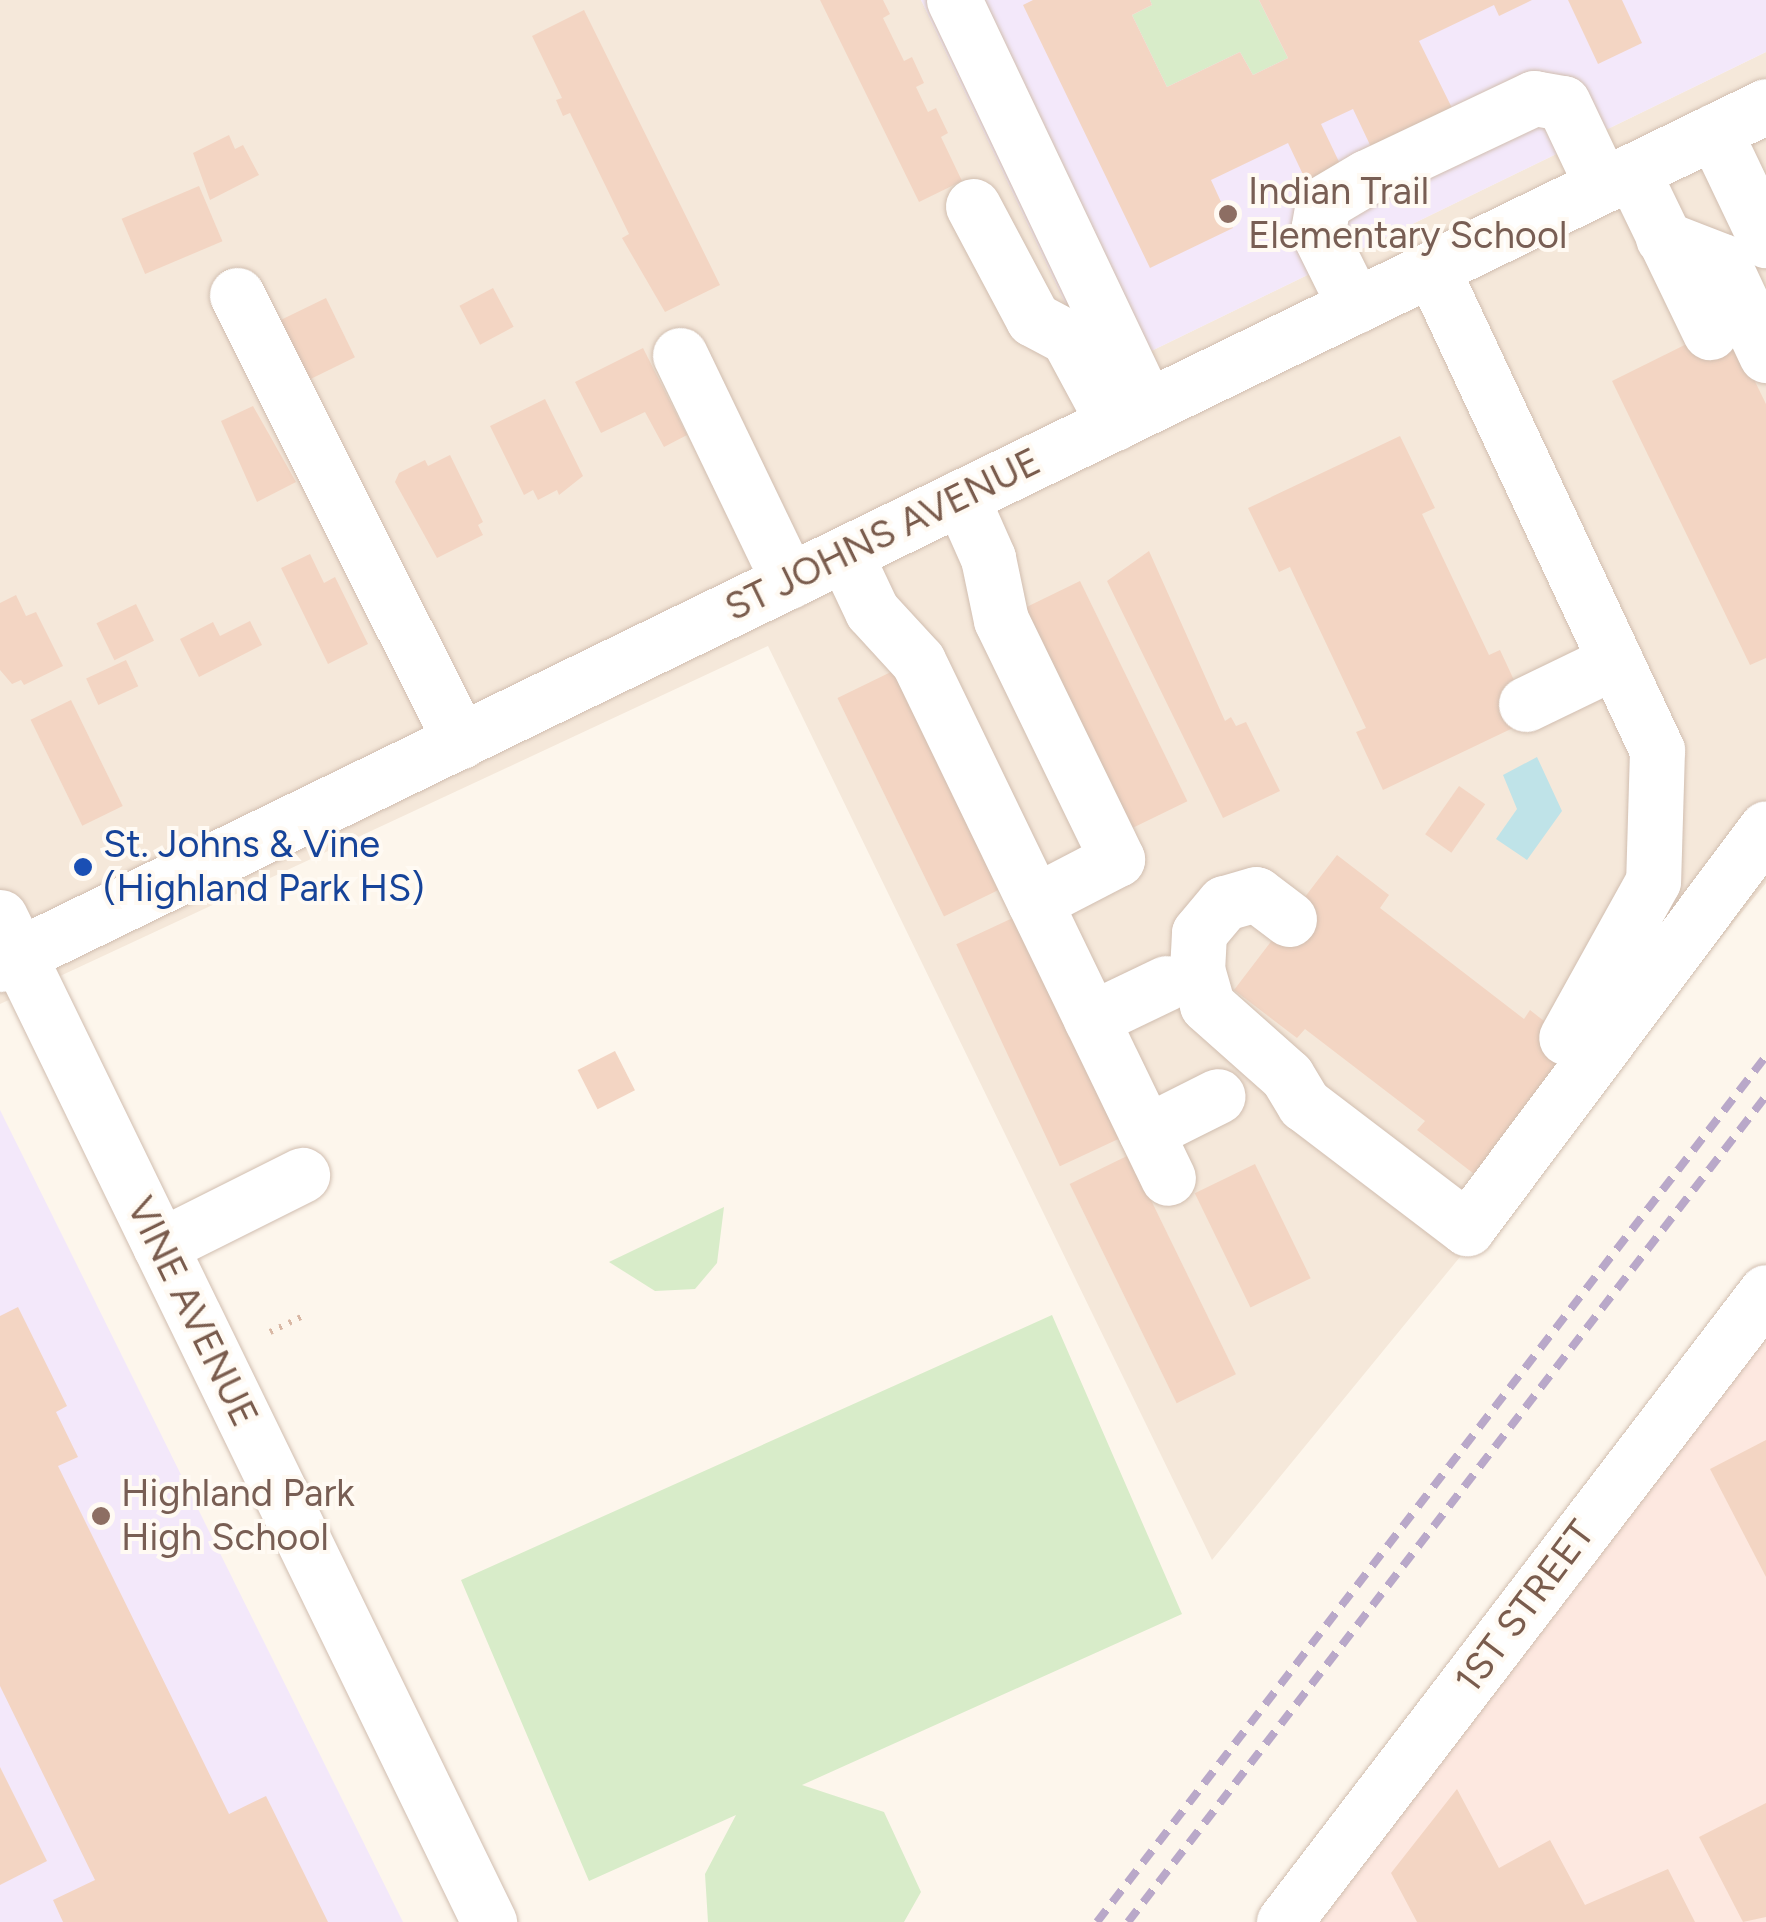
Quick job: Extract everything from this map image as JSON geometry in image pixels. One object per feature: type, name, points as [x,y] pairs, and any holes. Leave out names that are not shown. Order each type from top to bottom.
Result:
[{"type":"street","points":[[954,0],[1131,415]]},
{"type":"street","points":[[1355,306],[1318,231],[1323,204],[1368,178],[1534,98],[1564,103],[1664,238],[1710,332]]},
{"type":"street","name":"ST JOHNS AVENUE","points":[[6,945],[460,741],[1766,106]]},
{"type":"street","points":[[1714,131],[1766,240]]},
{"type":"street","points":[[972,206],[1033,319],[1068,338],[1131,415]]},
{"type":"street","points":[[1664,238],[1722,260],[1766,355]]},
{"type":"street","points":[[1432,268],[1657,750],[1653,881],[1566,1038]]},
{"type":"street","points":[[237,295],[460,741]]},
{"type":"street","points":[[680,355],[789,581]]},
{"type":"street","points":[[961,498],[988,558],[1001,620],[1118,859],[1034,902]]},
{"type":"street","points":[[845,554],[872,610],[918,661],[1157,1155],[1218,1096]]},
{"type":"street","points":[[1526,704],[1615,661]]},
{"type":"street","points":[[1289,919],[1256,894],[1224,904],[1200,933],[1196,969],[1207,1005],[1287,1076],[1304,1104],[1467,1228],[1766,830]]},
{"type":"street","points":[[1653,881],[1698,916]]},
{"type":"street","name":"VINE AVENUE","points":[[6,945],[160,1246],[489,1922]]},
{"type":"street","points":[[1091,1019],[1166,983]]},
{"type":"street","points":[[160,1246],[302,1175]]},
{"type":"street","name":"1ST STREET","points":[[1284,1922],[1766,1292]]},
{"type":"path","points":[[270,1332],[306,1314]]},
{"type":"shaded area","points":[[0,0],[921,0],[1100,376],[1766,52],[1766,883],[1212,1560],[768,646],[0,1004]]},
{"type":"shaded area","name":"Indian Trail Elementary School","points":[[921,0],[1766,0],[1766,52],[1100,376]]},
{"type":"shaded area","name":"Highland Park High School","points":[[0,1110],[403,1922],[0,1922]]},
{"type":"shaded area","points":[[1766,1336],[1766,1922],[1320,1922]]},
{"type":"green space","points":[[1150,0],[1259,0],[1288,58],[1253,75],[1240,52],[1167,87],[1132,15],[1152,5]]},
{"type":"green space","points":[[724,1207],[717,1263],[695,1289],[655,1291],[609,1262]]},
{"type":"green space","points":[[1052,1315],[1182,1614],[802,1785],[884,1812],[921,1892],[904,1922],[708,1922],[705,1874],[736,1815],[589,1881],[461,1580]]},
{"type":"water","points":[[1537,757],[1562,811],[1527,860],[1496,839],[1517,809],[1503,775]]},
{"type":"building","points":[[820,0],[883,0],[890,14],[883,18],[904,61],[912,57],[924,83],[916,87],[928,112],[936,108],[948,133],[941,137],[962,181],[919,202]]},
{"type":"building","name":"Indian Trail Elementary School","points":[[1033,0],[1150,0],[1152,5],[1132,15],[1167,87],[1240,52],[1253,75],[1288,58],[1259,0],[1532,0],[1499,16],[1494,5],[1419,41],[1452,108],[1371,147],[1353,109],[1321,124],[1341,166],[1307,183],[1288,143],[1211,180],[1233,228],[1150,268],[1023,5]]},
{"type":"building","points":[[1568,0],[1622,0],[1642,43],[1598,64]]},
{"type":"building","points":[[584,10],[720,285],[665,312],[622,238],[629,234],[570,113],[563,116],[556,100],[562,98],[532,36]]},
{"type":"building","points":[[229,135],[235,149],[243,145],[259,175],[210,200],[193,153]]},
{"type":"building","points":[[199,186],[222,241],[145,274],[122,219]]},
{"type":"building","points":[[493,288],[514,327],[480,345],[459,306]]},
{"type":"building","points":[[326,298],[355,357],[309,380],[280,320]]},
{"type":"building","points":[[1727,324],[1766,404],[1766,658],[1750,665],[1612,381]]},
{"type":"building","points":[[643,348],[687,435],[664,447],[645,412],[601,433],[575,382]]},
{"type":"building","points":[[545,399],[583,476],[559,495],[557,490],[538,500],[533,490],[524,495],[490,426]]},
{"type":"building","points":[[253,406],[296,482],[257,502],[221,421]]},
{"type":"building","points":[[1400,436],[1435,508],[1422,514],[1489,655],[1500,650],[1532,719],[1383,790],[1356,732],[1366,728],[1290,567],[1279,572],[1248,508]]},
{"type":"building","points":[[450,455],[483,522],[478,525],[483,535],[437,558],[395,482],[399,473],[425,460],[428,466]]},
{"type":"building","points":[[1149,551],[1225,721],[1231,717],[1236,726],[1246,722],[1280,791],[1223,818],[1107,581]]},
{"type":"building","points":[[310,554],[324,583],[335,577],[368,644],[328,664],[281,568]]},
{"type":"building","points":[[1080,581],[1187,801],[1126,831],[1019,611]]},
{"type":"building","points":[[16,595],[26,616],[36,612],[63,666],[24,685],[21,680],[12,684],[0,670],[0,603]]},
{"type":"building","points":[[136,604],[154,641],[114,660],[96,623]]},
{"type":"building","points":[[250,621],[262,645],[199,677],[180,639],[213,622],[220,636]]},
{"type":"building","points":[[126,660],[138,686],[98,705],[86,679]]},
{"type":"building","points":[[895,670],[1002,888],[944,916],[837,698]]},
{"type":"building","points":[[71,700],[123,806],[82,826],[31,720]]},
{"type":"building","points":[[1459,786],[1485,804],[1451,853],[1425,834]]},
{"type":"building","points":[[1337,855],[1389,895],[1380,908],[1524,1019],[1530,1010],[1577,1047],[1478,1177],[1417,1130],[1425,1121],[1305,1029],[1297,1038],[1234,990]]},
{"type":"building","points":[[1017,916],[1121,1138],[1060,1166],[956,944]]},
{"type":"building","points":[[615,1051],[635,1090],[598,1109],[578,1070]]},
{"type":"building","points":[[1129,1155],[1236,1374],[1177,1403],[1070,1184]]},
{"type":"building","points":[[1255,1164],[1311,1278],[1250,1308],[1195,1193]]},
{"type":"building","name":"Highland Park High School","points":[[18,1307],[67,1406],[56,1412],[78,1457],[58,1466],[229,1814],[266,1796],[328,1922],[63,1922],[53,1900],[95,1880],[0,1686],[0,1316]]},
{"type":"building","points":[[1766,1440],[1766,1577],[1710,1469]]},
{"type":"building","points":[[0,1767],[47,1861],[0,1885]]},
{"type":"building","points":[[1457,1789],[1499,1868],[1550,1840],[1585,1905],[1668,1869],[1695,1922],[1417,1922],[1391,1873]]},
{"type":"building","points":[[1766,1803],[1766,1917],[1743,1922],[1699,1837]]},
{"type":"railway","points":[[1097,1922],[1766,1056]]},
{"type":"railway","points":[[1128,1922],[1766,1096]]},
{"type":"place","name":"Indian Trail Elementary School","points":[[1228,214]]},
{"type":"place","name":"St. Johns & Vine (Highland Park HS)","points":[[83,867]]},
{"type":"place","name":"Highland Park High School","points":[[101,1516]]}]
